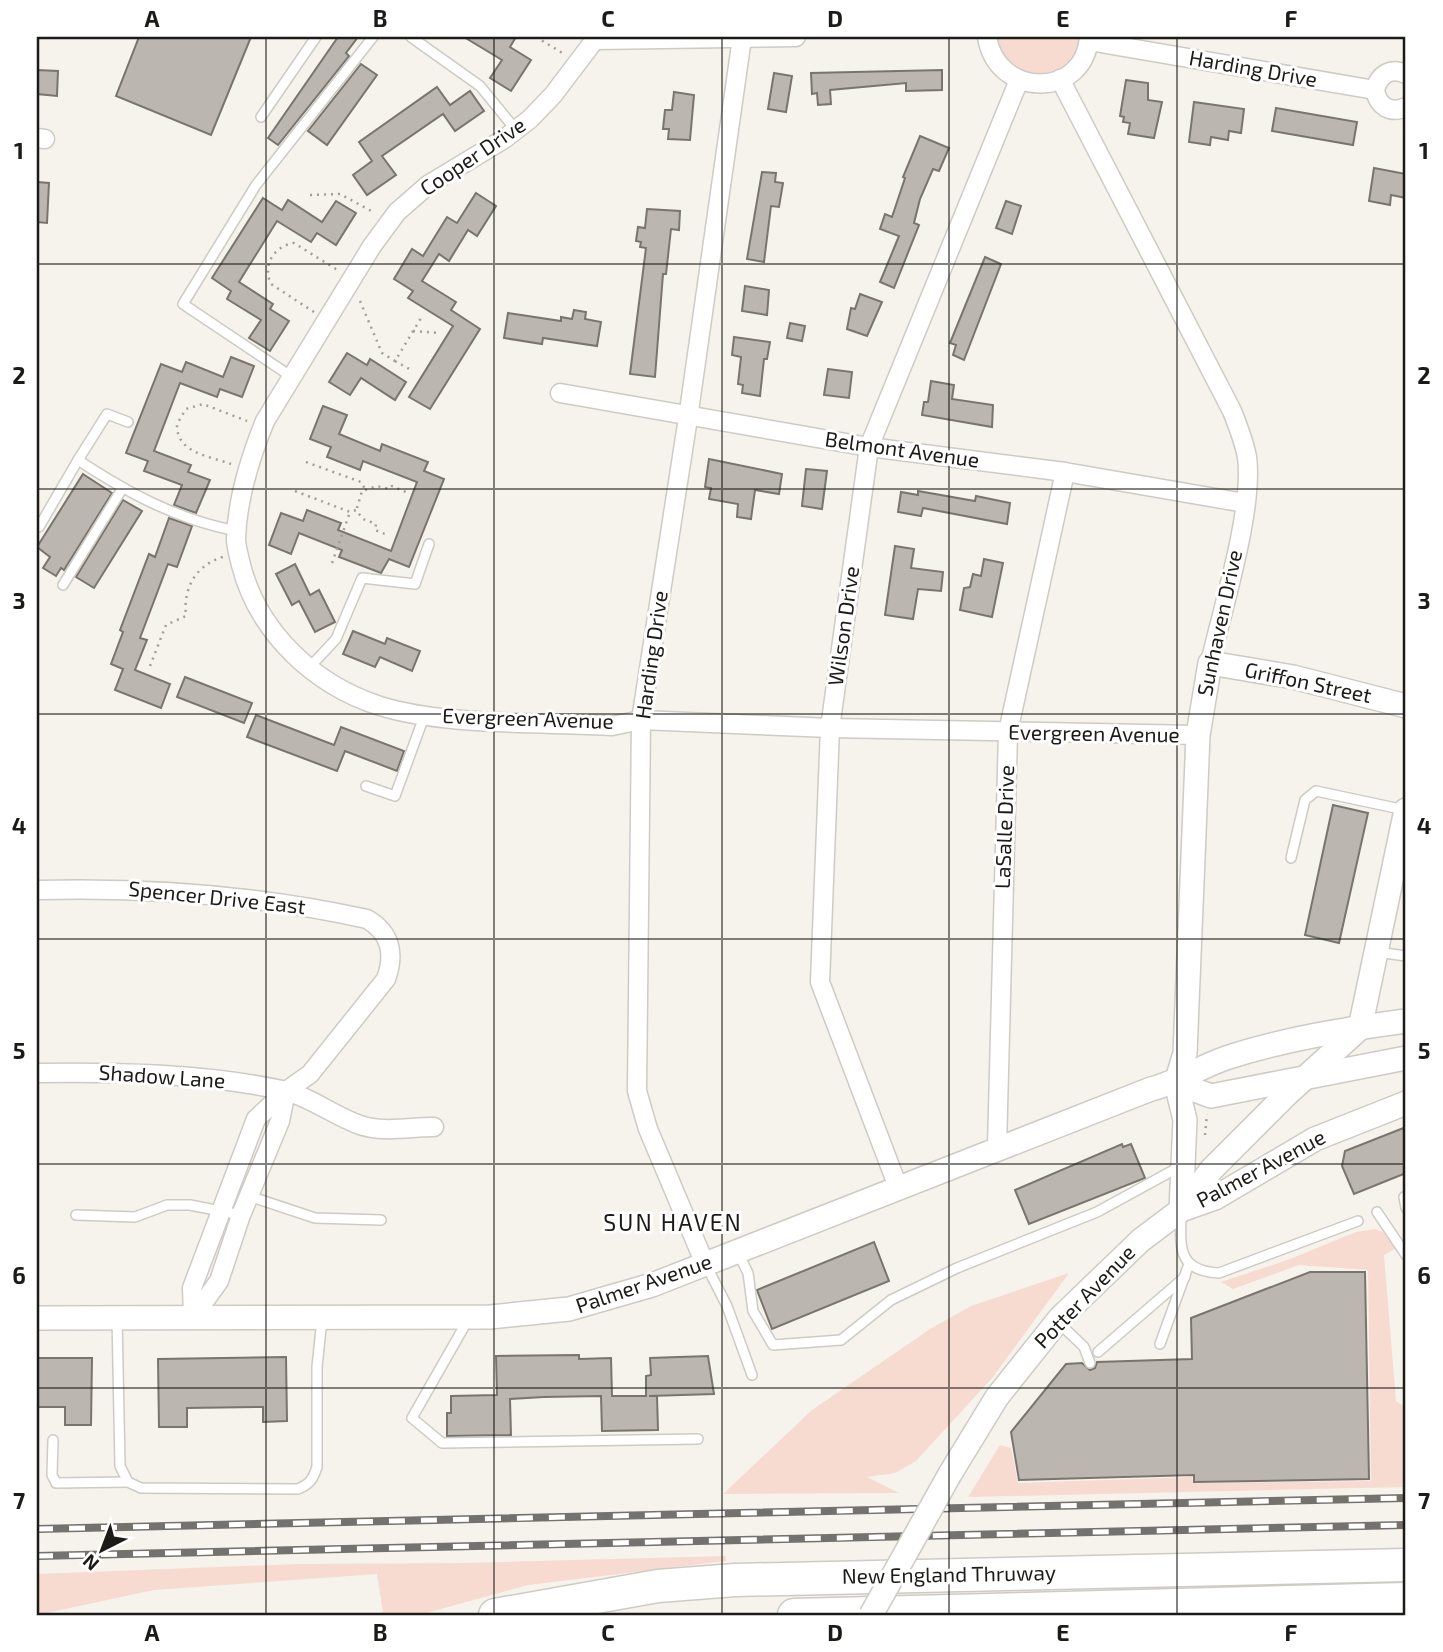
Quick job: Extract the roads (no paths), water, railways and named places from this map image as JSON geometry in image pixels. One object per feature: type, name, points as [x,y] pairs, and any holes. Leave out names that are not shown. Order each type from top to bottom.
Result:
[{"type":"highway","name":"New England Thruway","points":[[495,1615],[658,1586],[735,1580],[1406,1565]]},
{"type":"highway","name":"New England Thruway","points":[[794,1615],[1406,1599]]},
{"type":"street","points":[[596,38],[796,37]]},
{"type":"street","points":[[987,37],[995,61],[1019,80],[1047,83],[1074,70],[1084,57],[1089,39]]},
{"type":"street","name":"Cooper Drive","points":[[289,382],[372,246],[397,212],[428,185],[516,130],[553,95],[596,38]]},
{"type":"street","name":"Harding Drive","points":[[705,1264],[648,1129],[637,1091],[641,720],[688,418],[742,38]]},
{"type":"street","name":"Harding Drive","points":[[1089,39],[1375,90]]},
{"type":"street","points":[[1406,74],[1389,71],[1381,76],[1375,90],[1385,108],[1400,110],[1406,107]]},
{"type":"street","name":"Sunhaven Drive","points":[[1060,79],[1232,411],[1247,459],[1245,503],[1210,663],[1198,735],[1185,1054],[1176,1083],[1185,1120],[1181,1209]]},
{"type":"street","name":"Wilson Drive","points":[[898,1187],[820,982],[830,728],[869,447],[1019,80]]},
{"type":"street","name":"Evergreen Avenue","points":[[289,382],[265,421],[253,452],[241,499],[236,542],[247,589],[267,622],[308,669],[343,690],[380,706],[425,714],[612,726],[641,720],[1008,733],[1198,735]]},
{"type":"street","name":"Belmont Avenue","points":[[560,393],[688,418],[869,447],[1065,471],[1245,503]]},
{"type":"street","name":"LaSalle Drive","points":[[997,1147],[1008,733],[1065,471]]},
{"type":"street","name":"Griffon Street","points":[[1210,663],[1293,677],[1406,706]]},
{"type":"street","points":[[1360,1028],[1403,839],[1406,810]]},
{"type":"street","name":"Spencer Drive East","points":[[37,890],[113,888],[272,900],[367,919],[379,926],[388,938],[391,965],[386,979],[310,1074],[286,1091]]},
{"type":"street","name":"Palmer Avenue","points":[[37,1318],[469,1317],[569,1309],[652,1285],[997,1147],[1151,1088],[1176,1083],[1224,1059],[1312,1036],[1406,1021]]},
{"type":"street","name":"Potter Avenue","points":[[871,1615],[950,1474],[998,1396],[1057,1321],[1140,1240],[1181,1209],[1206,1175],[1360,1028]]},
{"type":"street","points":[[1176,1083],[1211,1096],[1406,1058]]},
{"type":"street","name":"Shadow Lane","points":[[37,1073],[133,1072],[232,1081],[286,1091],[361,1125],[379,1129],[434,1127]]},
{"type":"street","points":[[193,1317],[219,1281],[241,1215],[280,1121],[286,1091]]},
{"type":"street","points":[[193,1317],[192,1289],[256,1119],[286,1091]]},
{"type":"street","name":"Palmer Avenue","points":[[1181,1209],[1215,1198],[1315,1139],[1406,1102]]},
{"type":"lane","points":[[261,117],[316,37]]},
{"type":"lane","points":[[289,382],[183,304],[256,185],[373,37]]},
{"type":"lane","points":[[411,37],[480,86],[516,130]]},
{"type":"lane","points":[[38,527],[107,414],[128,422]]},
{"type":"lane","points":[[78,460],[122,489],[169,512],[237,531]]},
{"type":"lane","points":[[63,585],[122,489]]},
{"type":"lane","points":[[308,669],[336,639],[362,578],[415,584],[429,544]]},
{"type":"lane","points":[[366,786],[396,796],[425,714]]},
{"type":"lane","points":[[1291,858],[1304,800],[1316,792],[1406,810]]},
{"type":"lane","points":[[1376,951],[1406,956]]},
{"type":"lane","points":[[737,1251],[748,1273],[752,1311],[772,1345],[841,1340],[891,1300],[957,1268],[1097,1212],[1160,1174],[1184,1164]]},
{"type":"lane","points":[[249,1196],[315,1218],[381,1220]]},
{"type":"lane","points":[[1404,1197],[1406,1208]]},
{"type":"lane","points":[[76,1215],[135,1217],[167,1205],[190,1205],[241,1215]]},
{"type":"lane","name":"Palmer Avenue","points":[[1181,1209],[1180,1250],[1189,1264]]},
{"type":"lane","points":[[1377,1212],[1406,1255]]},
{"type":"lane","points":[[1160,1344],[1189,1264],[1203,1272],[1219,1273],[1358,1221]]},
{"type":"lane","points":[[705,1264],[727,1306],[752,1375]]},
{"type":"lane","points":[[1098,1352],[1185,1278]]},
{"type":"lane","points":[[117,1317],[120,1466],[128,1482]]},
{"type":"lane","points":[[53,1440],[52,1475],[56,1483],[128,1482],[141,1488],[298,1489],[306,1486],[313,1479],[317,1467],[317,1367],[322,1317]]},
{"type":"lane","points":[[469,1317],[412,1418],[442,1443],[698,1439]]},
{"type":"lane","points":[[1057,1321],[1084,1347],[1090,1363]]},
{"type":"railway","points":[[37,1529],[1406,1498]]},
{"type":"railway","points":[[37,1556],[1406,1525]]},
{"type":"district","name":"SUN HAVEN","points":[[673,1223]]}]
